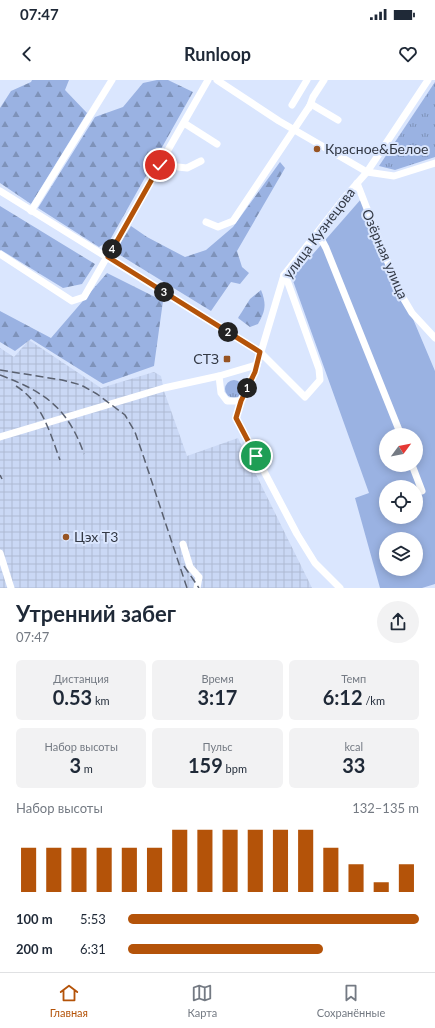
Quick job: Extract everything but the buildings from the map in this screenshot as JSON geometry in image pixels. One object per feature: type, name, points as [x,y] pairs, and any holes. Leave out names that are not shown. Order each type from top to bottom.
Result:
[{"type":"street","points":[[31,211],[112,80]]},
{"type":"street","points":[[0,254],[72,301],[84,297],[208,80]]},
{"type":"street","points":[[216,80],[295,130],[367,172],[394,176],[435,164]]},
{"type":"street","points":[[292,105],[307,80]]},
{"type":"street","points":[[206,222],[218,227],[234,221],[295,130],[324,80]]},
{"type":"street","name":"улица Кузнецова","points":[[340,588],[315,563],[236,418],[241,401],[255,372],[284,275],[318,234],[345,197],[367,172],[428,80]]},
{"type":"street","points":[[311,104],[338,120]]},
{"type":"street","points":[[184,123],[217,144]]},
{"type":"street","points":[[160,165],[187,168],[201,161]]},
{"type":"street","name":"Озёрная улица","points":[[357,184],[399,291],[412,313],[435,338]]},
{"type":"street","points":[[0,191],[260,352],[305,397],[320,380],[319,370],[284,275]]},
{"type":"street","points":[[318,234],[326,248],[398,428]]},
{"type":"street","points":[[0,437],[164,388],[219,376],[256,365]]},
{"type":"street","points":[[219,376],[221,393],[227,401],[241,401]]},
{"type":"street","points":[[183,544],[190,567],[198,577],[197,588]]},
{"type":"street","points":[[0,553],[11,588]]},
{"type":"shaded area","points":[[29,340],[101,388],[154,372],[161,376],[164,391],[187,456],[238,438],[312,588],[0,588],[0,348],[14,357]]},
{"type":"green space","points":[[32,80],[69,80],[65,90],[87,113],[31,204],[0,183],[0,108],[11,91],[31,82]]},
{"type":"green space","points":[[157,80],[168,80],[193,92],[110,240],[99,247],[38,208],[95,117],[123,107],[143,83]]},
{"type":"green space","points":[[435,82],[435,157],[395,170],[379,166]]},
{"type":"green space","points":[[280,162],[285,168],[237,251],[242,267],[249,273],[240,284],[231,282],[211,311],[115,252],[131,226],[147,237],[185,257],[206,250],[233,227]]},
{"type":"green space","points":[[362,198],[435,371],[435,584],[422,588],[380,588],[355,498],[369,493],[292,278]]},
{"type":"green space","points":[[0,206],[95,264],[82,284],[63,288],[1,250],[0,252]]},
{"type":"green space","points":[[107,273],[163,301],[154,366],[103,384],[31,339],[15,351],[0,342],[0,311],[51,338]]},
{"type":"green space","points":[[261,290],[265,304],[264,311],[258,324],[250,327],[238,318],[250,299]]},
{"type":"green space","points":[[230,380],[238,380],[243,385],[241,396],[238,398],[230,398],[225,393],[225,385]]},
{"type":"railway","points":[[0,370],[62,380],[81,385],[97,394],[125,415],[135,432],[187,588]]},
{"type":"railway","points":[[0,375],[30,388],[53,404],[62,413],[70,425],[78,438],[84,454]]},
{"type":"railway","points":[[16,386],[25,393],[39,409],[49,429],[60,460]]},
{"type":"railway","points":[[0,475],[2,479]]},
{"type":"railway","points":[[184,566],[199,588]]},
{"type":"place","name":"Красное&Белое","points":[[317,149]]},
{"type":"place","name":"СТЗ","points":[[227,359]]},
{"type":"place","name":"Цэх Т3","points":[[66,537]]},
{"type":"route","points":[[160,165],[108,257],[260,352],[255,372],[241,401],[236,418],[256,456]]}]
